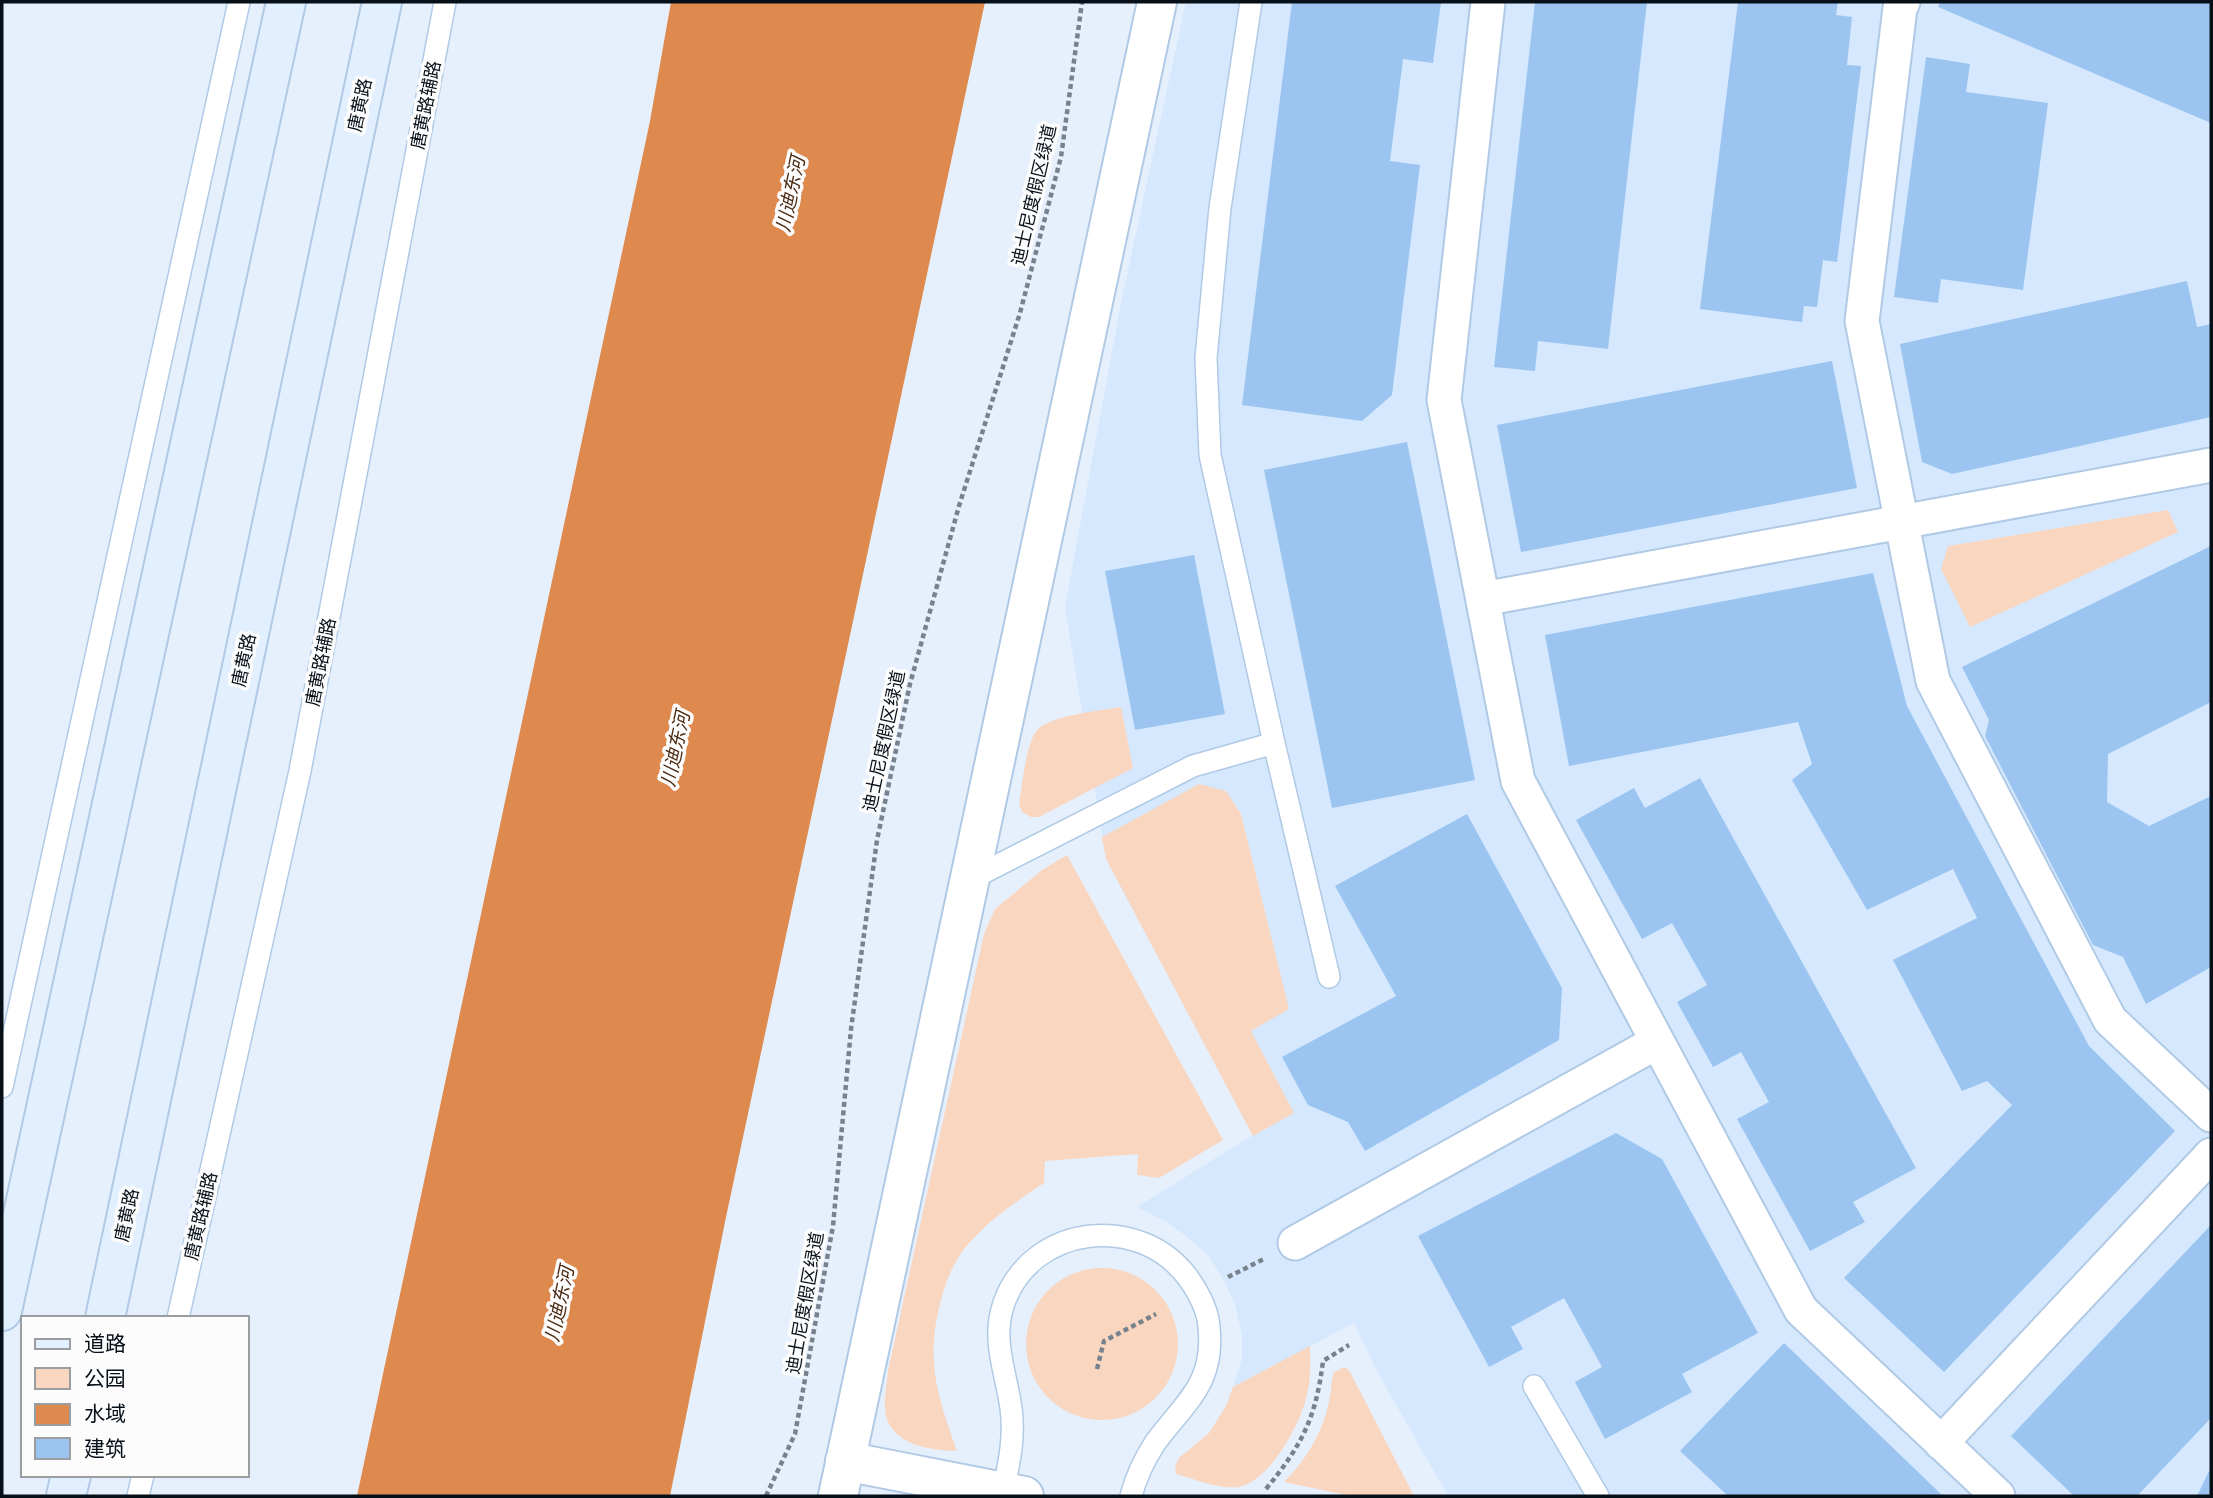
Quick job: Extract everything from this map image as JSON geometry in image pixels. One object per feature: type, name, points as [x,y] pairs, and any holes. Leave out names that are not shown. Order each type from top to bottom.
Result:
[{"type":"main road","points":[[2,1311],[285,5]]},
{"type":"main road","name":"唐黄路","points":[[105,1316],[380,11]]},
{"type":"main road","points":[[66,1496],[71,1477]]},
{"type":"street","points":[[1001,1494],[841,1479],[1157,2]]},
{"type":"street","points":[[1489,2],[1444,400],[1518,781],[1801,1310],[1998,1496]]},
{"type":"street","points":[[1903,2],[1900,8],[1862,321],[1933,681],[2110,1020],[2211,1115]]},
{"type":"street","points":[[1483,599],[2211,465]]},
{"type":"street","points":[[1295,1243],[1657,1042]]},
{"type":"street","points":[[1941,1443],[2211,1155]]},
{"type":"lane","points":[[2,1087],[239,2]]},
{"type":"lane","name":"唐黄路辅路","points":[[178,1316],[300,771],[445,2]]},
{"type":"lane","points":[[1251,2],[1220,208],[1206,358],[1210,455],[1329,977]]},
{"type":"lane","points":[[969,880],[1193,766],[1274,743]]},
{"type":"lane","points":[[1001,1494],[1012,1448],[1011,1409],[997,1339],[1004,1303],[1022,1272],[1048,1249],[1082,1236],[1118,1235],[1150,1245],[1179,1265],[1199,1292],[1209,1325],[1209,1360],[1197,1392],[1155,1444],[1136,1476],[1131,1496]]},
{"type":"lane","points":[[1534,1386],[1598,1496]]},
{"type":"lane","points":[[138,1496],[143,1477]]},
{"type":"path","name":"迪士尼度假区绿道","points":[[766,1496],[795,1434],[833,1226],[851,1029],[883,814],[910,684],[959,506],[1020,313],[1061,157],[1082,2]]},
{"type":"path","points":[[1097,1369],[1104,1342],[1156,1314]]},
{"type":"path","points":[[1266,1489],[1306,1432],[1315,1411],[1323,1361],[1349,1345]]},
{"type":"shaded area","points":[[1186,2],[2211,2],[2211,1496],[1448,1496],[1379,1375],[1354,1323],[1233,1387],[1242,1359],[1242,1336],[1235,1304],[1223,1279],[1208,1255],[1186,1236],[1167,1222],[1137,1207],[1253,1135],[1106,859],[1065,607],[1121,303]]},
{"type":"green space","points":[[2168,510],[2178,532],[1970,627],[1941,569],[1948,546]]},
{"type":"green space","points":[[1121,707],[1133,768],[1039,817],[1031,817],[1022,812],[1019,804],[1025,765],[1037,730],[1064,717]]},
{"type":"green space","points":[[1199,784],[1226,791],[1241,814],[1289,1009],[1251,1031],[1294,1113],[1253,1136],[1106,859],[1102,837]]},
{"type":"green space","points":[[1067,855],[1223,1140],[1159,1178],[1137,1175],[1138,1154],[1045,1161],[1044,1183],[981,1231],[962,1252],[949,1275],[936,1321],[934,1359],[939,1394],[957,1451],[925,1447],[905,1440],[890,1426],[885,1411],[886,1387],[984,934],[995,909],[1042,870]]},
{"type":"green space","points":[[1102,1268],[1131,1274],[1155,1291],[1172,1315],[1178,1344],[1172,1373],[1155,1397],[1131,1414],[1102,1420],[1073,1414],[1049,1397],[1032,1373],[1026,1344],[1032,1315],[1049,1291],[1073,1274]]},
{"type":"green space","points":[[1310,1346],[1309,1383],[1304,1407],[1291,1435],[1273,1463],[1262,1474],[1251,1482],[1232,1488],[1176,1474],[1175,1466],[1179,1458],[1209,1433],[1226,1406],[1233,1387]]},
{"type":"green space","points":[[1344,1367],[1349,1370],[1414,1496],[1351,1496],[1284,1482],[1317,1437],[1328,1406],[1333,1373]]},
{"type":"water","name":"川迪东河","points":[[671,2],[985,2],[726,1217],[670,1496],[357,1496],[650,121]]},
{"type":"building","points":[[1292,2],[1441,2],[1433,63],[1403,59],[1390,161],[1420,165],[1392,395],[1362,421],[1242,405]]},
{"type":"building","points":[[1535,2],[1647,2],[1608,349],[1538,341],[1535,371],[1494,367]]},
{"type":"building","points":[[1738,2],[1838,2],[1836,15],[1852,17],[1847,65],[1861,66],[1837,262],[1823,260],[1817,307],[1804,306],[1802,322],[1700,309]]},
{"type":"building","points":[[1940,2],[2211,2],[2211,123],[1938,7]]},
{"type":"building","points":[[1926,57],[1970,64],[1966,92],[2048,103],[2023,290],[1941,279],[1938,303],[1894,297]]},
{"type":"building","points":[[2187,281],[2197,327],[2211,324],[2211,417],[1952,474],[1922,462],[1900,344]]},
{"type":"building","points":[[1832,361],[1857,488],[1521,552],[1497,425]]},
{"type":"building","points":[[1407,442],[1475,780],[1332,808],[1264,470]]},
{"type":"building","points":[[2211,546],[2211,702],[2108,754],[2107,802],[2149,826],[2211,796],[2211,967],[2146,1004],[2123,957],[2093,945],[1985,736],[1989,720],[1962,667]]},
{"type":"building","points":[[1194,555],[1225,714],[1135,730],[1105,571]]},
{"type":"building","points":[[1873,573],[1907,706],[2089,1046],[2175,1131],[1944,1372],[1844,1278],[2012,1105],[1987,1081],[1962,1091],[1893,960],[1977,918],[1953,869],[1867,910],[1792,780],[1812,764],[1798,722],[1569,766],[1545,635]]},
{"type":"building","points":[[1700,778],[1916,1168],[1853,1202],[1865,1222],[1810,1251],[1737,1119],[1769,1102],[1741,1052],[1713,1067],[1677,1002],[1707,985],[1672,923],[1642,939],[1576,820],[1634,788],[1645,808]]},
{"type":"building","points":[[1467,814],[1562,988],[1559,1040],[1365,1151],[1348,1122],[1308,1105],[1282,1057],[1396,996],[1335,886]]},
{"type":"building","points":[[1616,1133],[1662,1159],[1758,1333],[1682,1374],[1692,1392],[1605,1439],[1575,1382],[1602,1367],[1564,1298],[1511,1327],[1523,1349],[1489,1367],[1418,1236]]},
{"type":"building","points":[[2211,1225],[2211,1418],[2137,1496],[2074,1496],[2011,1436]]},
{"type":"building","points":[[1784,1343],[1943,1496],[1728,1496],[1680,1451]]},
{"type":"building","points":[[2209,1471],[2211,1496],[2197,1496]]}]
